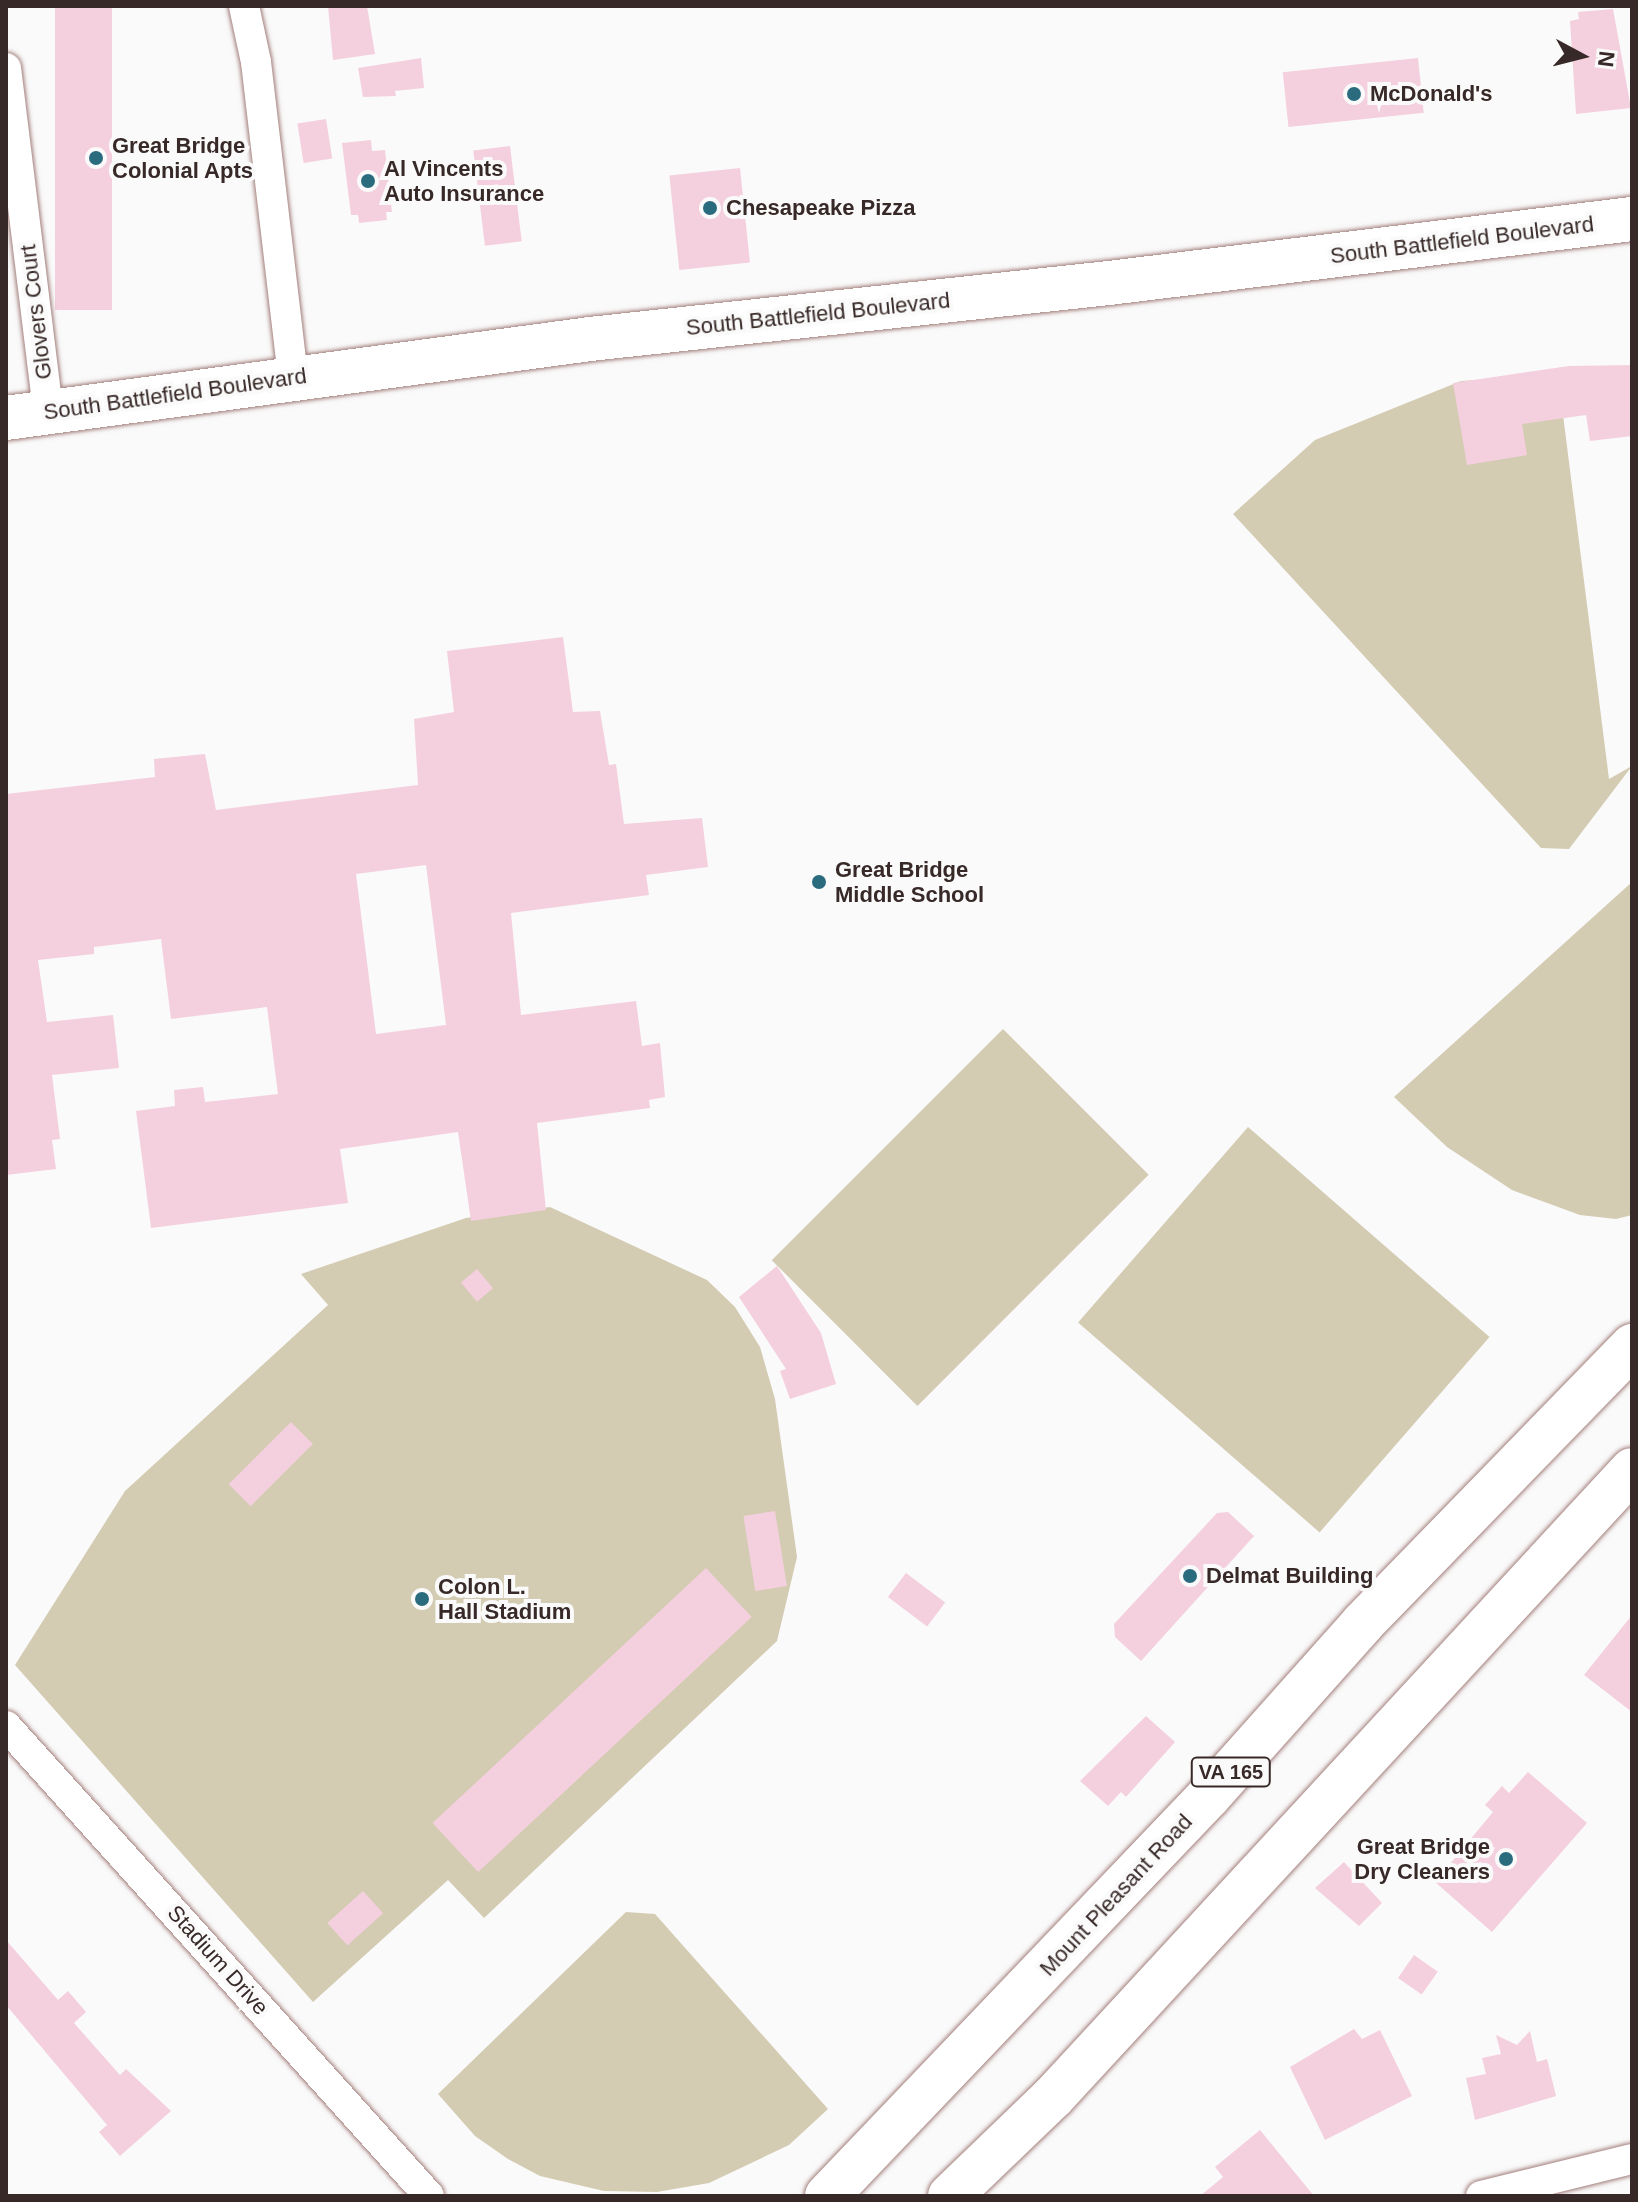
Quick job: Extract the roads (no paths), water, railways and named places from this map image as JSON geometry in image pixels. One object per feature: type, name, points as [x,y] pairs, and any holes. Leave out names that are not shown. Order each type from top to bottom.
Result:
[{"type":"main road","name":"South Battlefield Boulevard","points":[[27,415],[293,377],[1632,219]]},
{"type":"main road","name":"Mount Pleasant Road","points":[[827,2196],[1199,1807],[1362,1624],[1632,1346]]},
{"type":"main road","points":[[950,2196],[1053,2097],[1632,1470]]},
{"type":"street","points":[[244,6],[256,62],[293,377]]},
{"type":"street","name":"Glovers Court","points":[[6,68],[27,415]]},
{"type":"street","name":"Stadium Drive","points":[[6,1726],[429,2196]]},
{"type":"street","points":[[1481,2196],[1632,2159]]},
{"type":"place","name":"McDonald's","points":[[1354,94]]},
{"type":"place","name":"Great Bridge Colonial Apts","points":[[96,158]]},
{"type":"place","name":"Al Vincents Auto Insurance","points":[[368,181]]},
{"type":"place","name":"Chesapeake Pizza","points":[[710,208]]},
{"type":"place","name":"Great Bridge Middle School","points":[[819,882]]},
{"type":"place","name":"Delmat Building","points":[[1190,1576]]},
{"type":"place","name":"Colon L. Hall Stadium","points":[[422,1599]]},
{"type":"place","name":"Great Bridge Dry Cleaners","points":[[1506,1859]]}]
